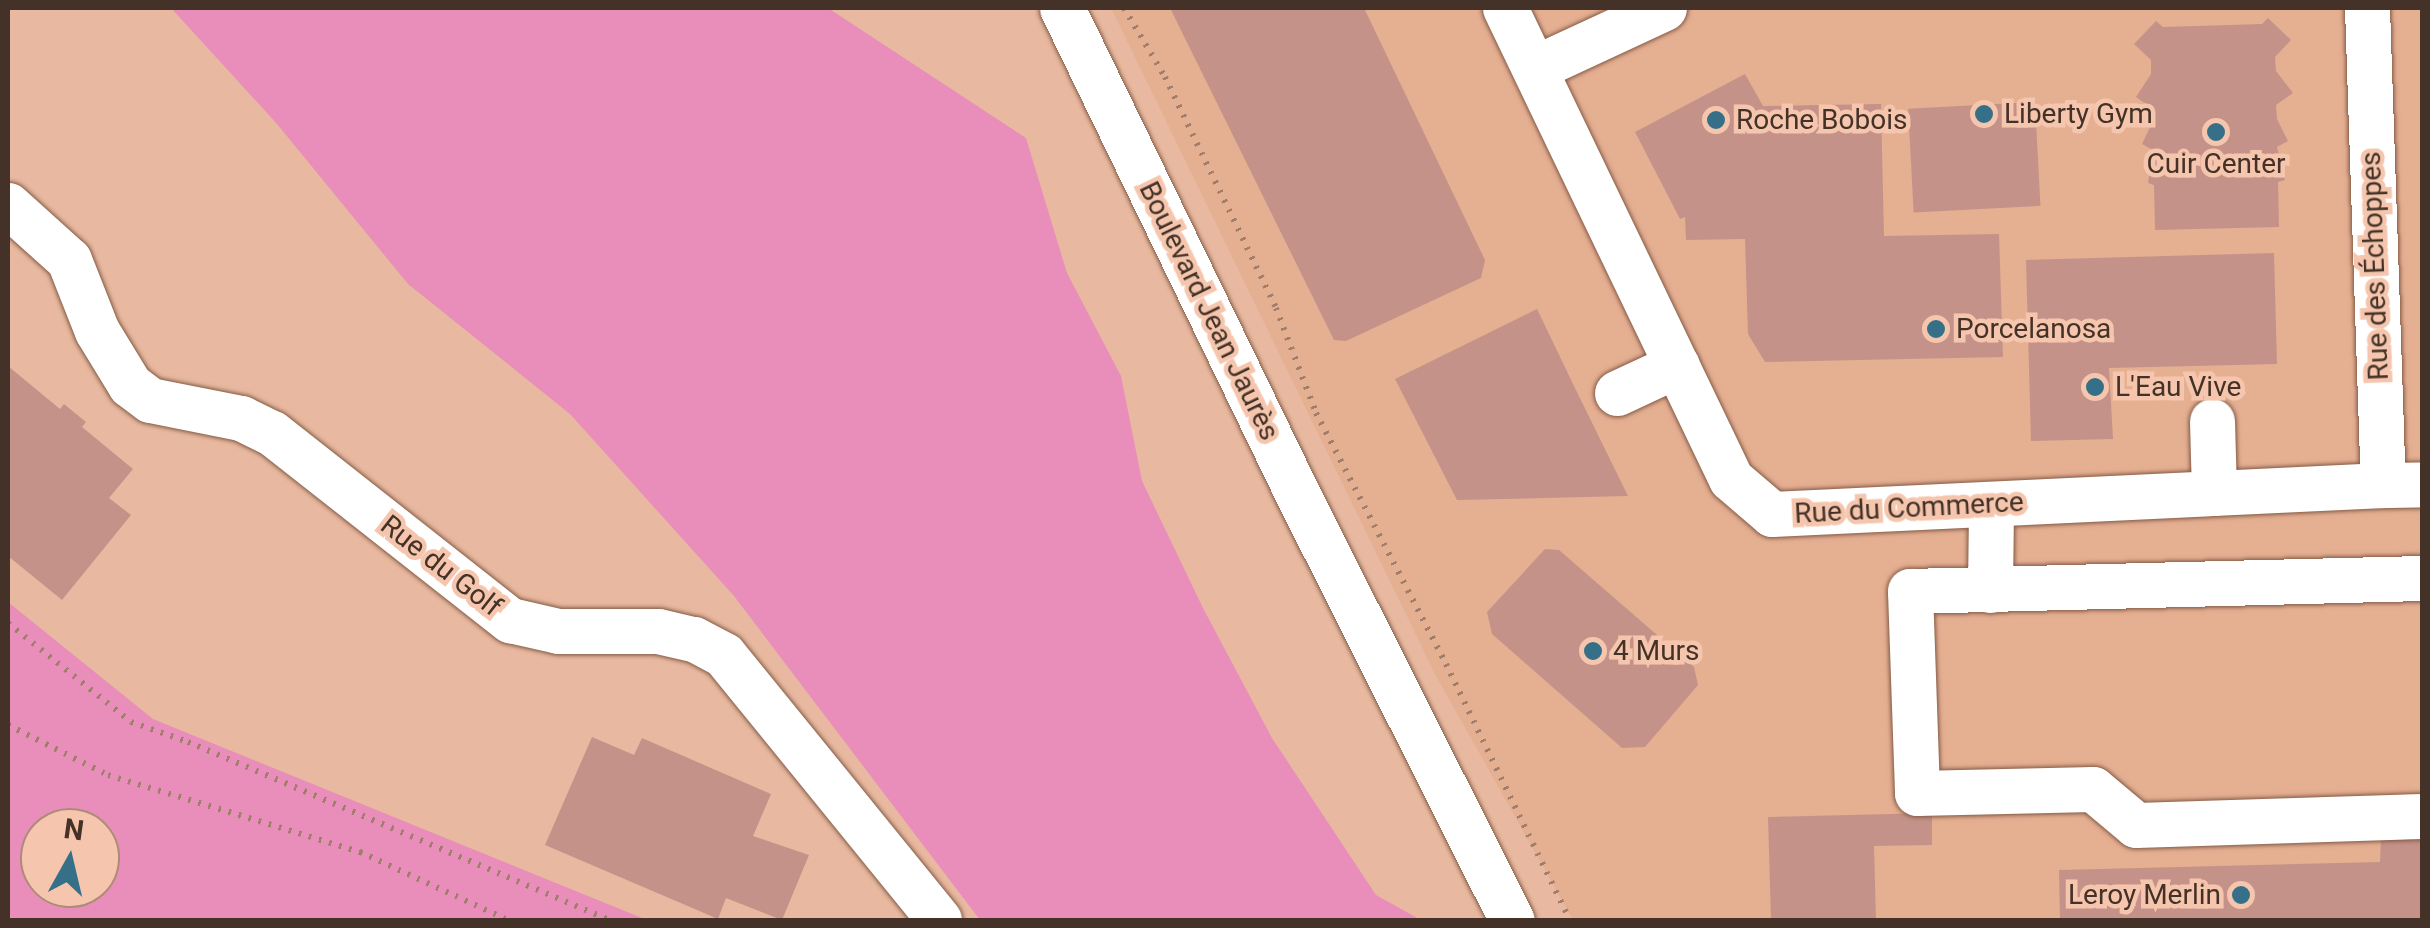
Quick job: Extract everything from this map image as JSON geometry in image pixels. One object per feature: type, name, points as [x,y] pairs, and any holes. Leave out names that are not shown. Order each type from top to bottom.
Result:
[{"type":"street","name":"Boulevard Jean Jaurès","points":[[1062,8],[1512,920]]},
{"type":"street","name":"Boulevard Jean Jaurès","points":[[1093,8],[1260,348],[1344,540],[1358,613]]},
{"type":"street","name":"Rue du Commerce","points":[[1505,8],[1537,67],[1732,479],[1772,514],[2403,484]]},
{"type":"street","points":[[1537,67],[1664,8]]},
{"type":"street","name":"Rue des Échoppes","points":[[2367,8],[2403,484]]},
{"type":"street","name":"Rue du Golf","points":[[8,205],[69,260],[97,330],[130,385],[150,400],[241,418],[272,433],[510,620],[558,631],[658,631],[694,639],[724,655],[940,920]]},
{"type":"street","points":[[1617,393],[1678,365]]},
{"type":"street","points":[[2212,422],[2214,493]]},
{"type":"street","points":[[1990,590],[1991,504]]},
{"type":"street","points":[[2422,578],[1910,591],[1917,793],[2093,789],[2136,825],[2422,816]]},
{"type":"path","points":[[1124,8],[1164,77],[1276,308],[1316,412],[1446,664],[1570,920]]},
{"type":"path","points":[[8,623],[130,722],[188,742],[610,920]]},
{"type":"path","points":[[8,725],[108,775],[360,852],[508,920]]},
{"type":"shaded area","points":[[171,8],[828,8],[1026,138],[1067,273],[1121,376],[1142,481],[1203,608],[1272,738],[1376,895],[1421,920],[980,920],[734,596],[570,414],[408,284],[277,124]]},
{"type":"shaded area","points":[[1111,8],[2422,8],[2422,920],[1573,920],[1436,676]]},
{"type":"shaded area","points":[[8,602],[153,719],[647,920],[8,920]]},
{"type":"building","points":[[1170,8],[1364,8],[1485,260],[1481,278],[1346,341],[1334,340]]},
{"type":"building","name":"Cuir Center","points":[[2268,18],[2291,40],[2275,57],[2276,71],[2293,93],[2276,105],[2277,119],[2288,141],[2277,147],[2285,180],[2278,182],[2279,227],[2155,230],[2154,185],[2148,183],[2153,150],[2142,144],[2152,123],[2152,108],[2136,97],[2151,74],[2151,60],[2134,44],[2156,21],[2163,27],[2262,24]]},
{"type":"building","points":[[1745,74],[1763,106],[1881,104],[1884,236],[1999,234],[2003,357],[1765,362],[1748,334],[1745,239],[1686,240],[1685,217],[1680,219],[1635,132]]},
{"type":"building","points":[[2035,102],[2040,206],[1914,213],[1908,109]]},
{"type":"building","points":[[2274,253],[2277,364],[2109,368],[2113,439],[2031,441],[2026,260]]},
{"type":"building","points":[[1537,309],[1628,496],[1457,500],[1395,379]]},
{"type":"building","points":[[8,366],[60,409],[64,404],[86,422],[82,427],[133,469],[109,498],[131,515],[62,600],[8,556]]},
{"type":"building","name":"4 Murs","points":[[1545,549],[1559,550],[1694,667],[1698,685],[1645,747],[1622,748],[1492,634],[1487,612]]},
{"type":"building","points":[[592,737],[634,755],[642,738],[771,794],[753,836],[809,855],[782,920],[726,898],[718,919],[545,845]]},
{"type":"building","points":[[1932,813],[1932,845],[1874,846],[1876,920],[1771,920],[1768,817]]},
{"type":"building","name":"Leroy Merlin","points":[[2422,838],[2422,920],[2060,920],[2059,870],[2380,862],[2381,839]]},
{"type":"place","name":"Liberty Gym","points":[[1984,114]]},
{"type":"place","name":"Roche Bobois","points":[[1716,120]]},
{"type":"place","name":"Cuir Center","points":[[2216,132]]},
{"type":"place","name":"Porcelanosa","points":[[1936,329]]},
{"type":"place","name":"L'Eau Vive","points":[[2095,387]]},
{"type":"place","name":"4 Murs","points":[[1593,651]]},
{"type":"place","name":"Leroy Merlin","points":[[2241,895]]}]
